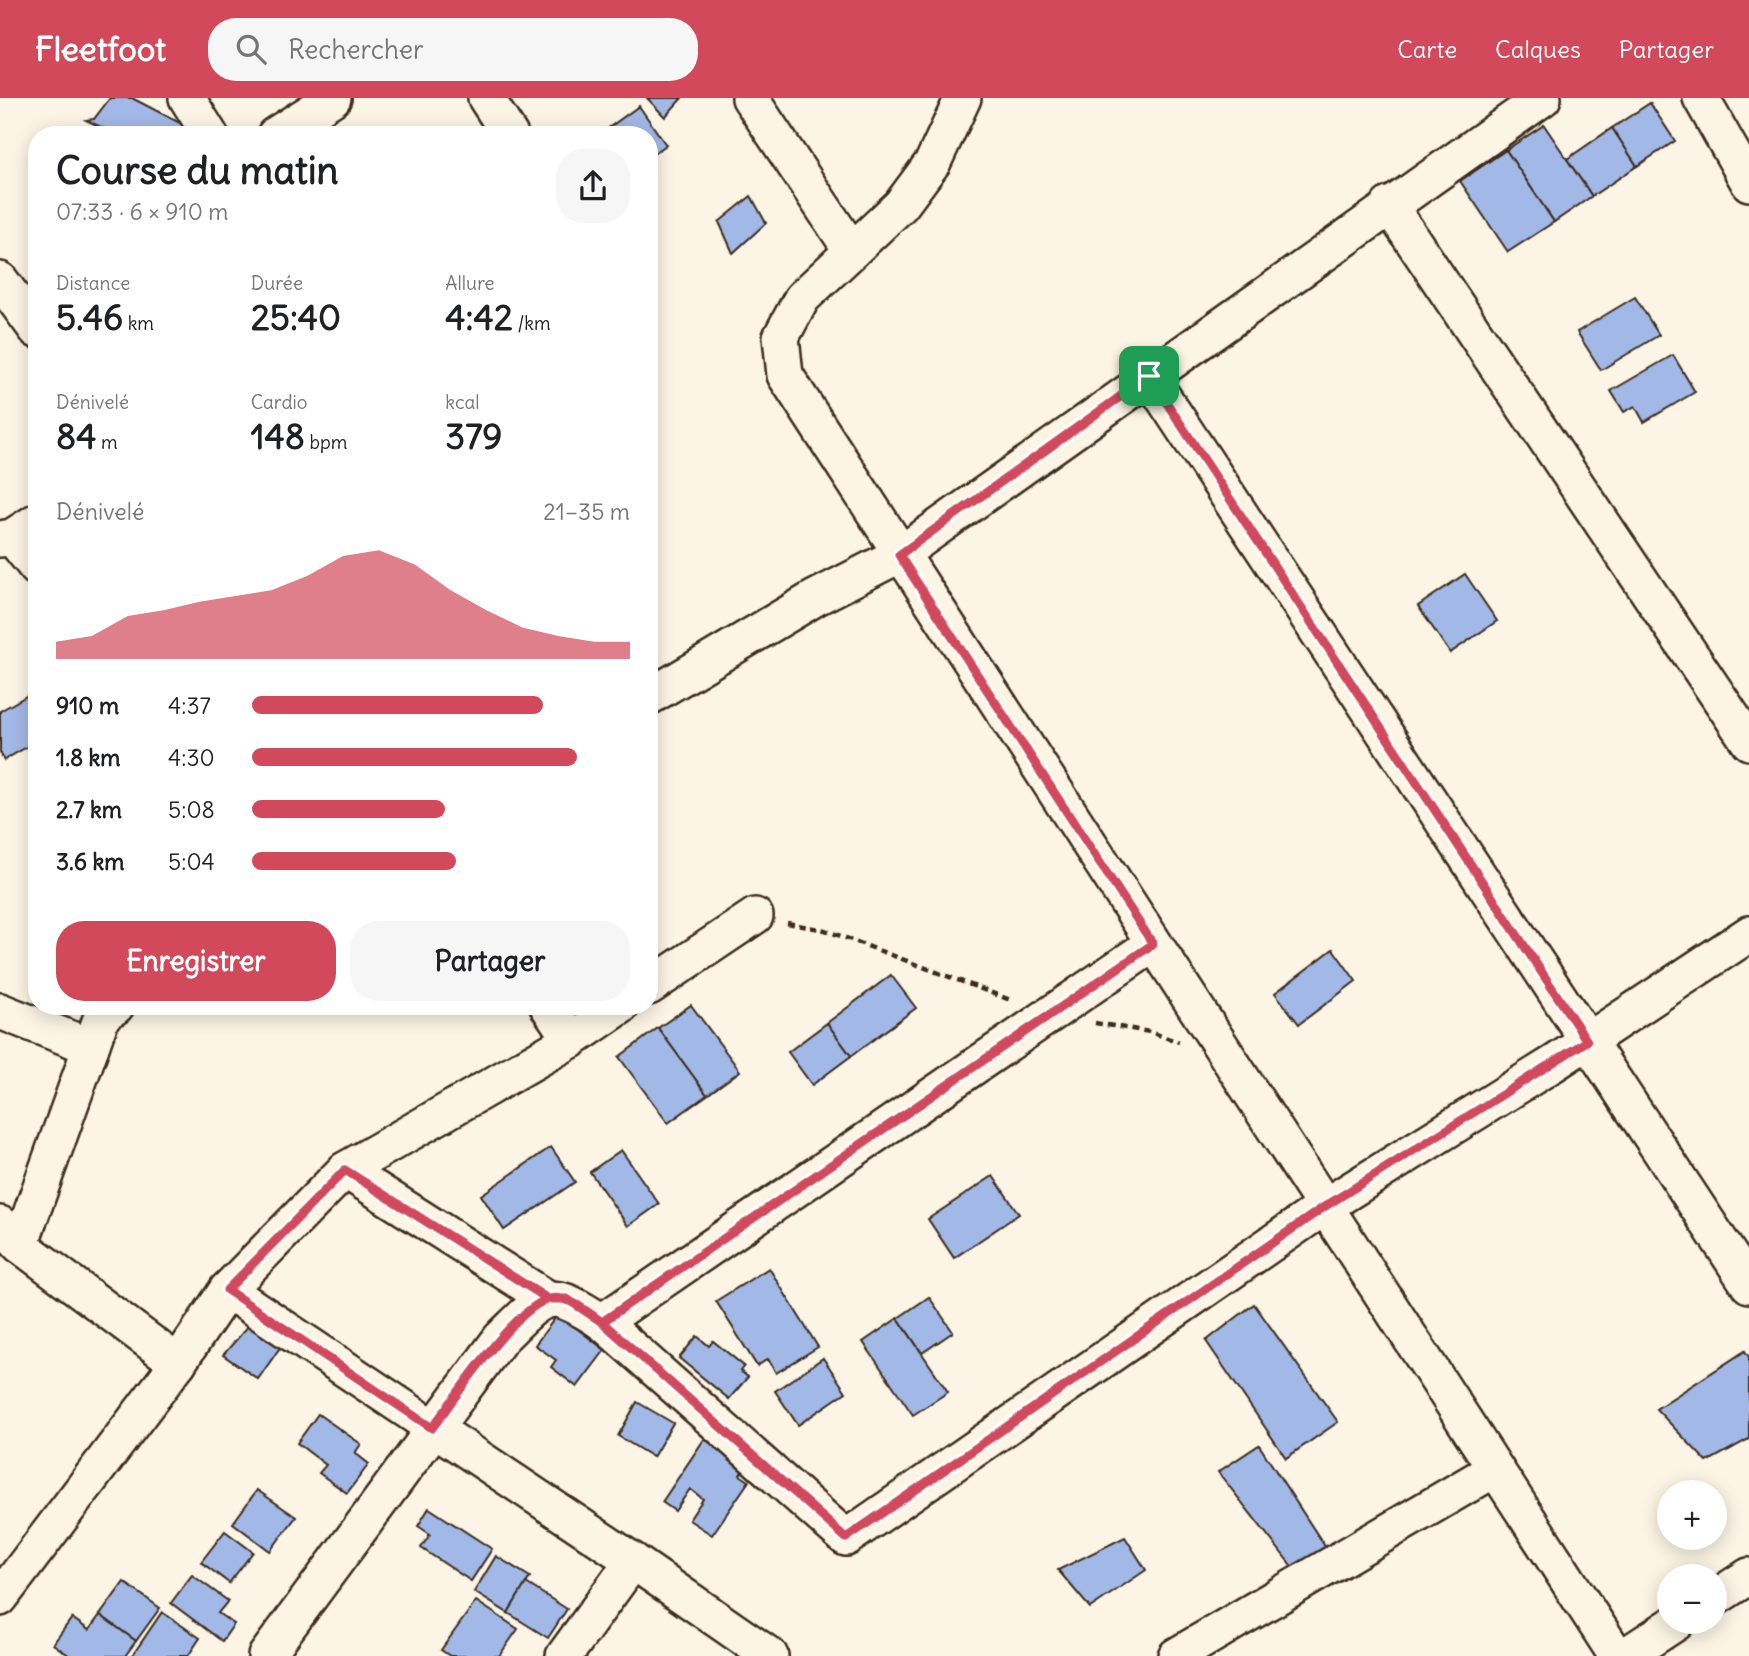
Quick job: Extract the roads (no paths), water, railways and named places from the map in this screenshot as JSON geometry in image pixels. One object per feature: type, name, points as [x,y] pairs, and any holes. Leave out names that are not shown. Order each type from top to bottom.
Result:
[{"type":"street","points":[[187,98],[204,126]]},
{"type":"street","points":[[289,126],[333,98]]},
{"type":"street","points":[[486,98],[504,126]]},
{"type":"street","points":[[750,98],[852,251]]},
{"type":"street","points":[[963,98],[933,162],[901,205],[802,298],[781,337],[785,375],[899,555],[1617,1656]]},
{"type":"street","points":[[658,691],[815,598],[899,555],[1543,98]]},
{"type":"street","points":[[1701,98],[1749,183]]},
{"type":"street","points":[[1389,205],[1749,742]]},
{"type":"street","points":[[0,280],[28,318]]},
{"type":"street","points":[[1149,376],[1587,1041],[1745,1271]]},
{"type":"street","points":[[16,532],[28,553]]},
{"type":"street","points":[[658,981],[755,916]]},
{"type":"street","points":[[266,1656],[501,1338],[527,1312],[548,1299],[567,1299],[602,1322],[846,1538],[1324,1207],[1587,1041],[1749,934]]},
{"type":"street","points":[[602,1322],[1153,944]]},
{"type":"street","points":[[0,1011],[91,1047]]},
{"type":"street","points":[[103,1015],[10,1235],[178,1363]]},
{"type":"street","points":[[554,1015],[571,1040]]},
{"type":"street","points":[[0,1598],[178,1363],[227,1290],[345,1170],[571,1040],[608,1015]]},
{"type":"street","points":[[345,1170],[548,1299]]},
{"type":"street","points":[[227,1290],[633,1561],[770,1656]]},
{"type":"street","points":[[1177,1656],[1495,1469]]},
{"type":"street","points":[[564,1656],[633,1561]]},
{"type":"street","points":[[1727,1590],[1749,1576]]},
{"type":"street","points":[[1625,1656],[1659,1634]]}]
